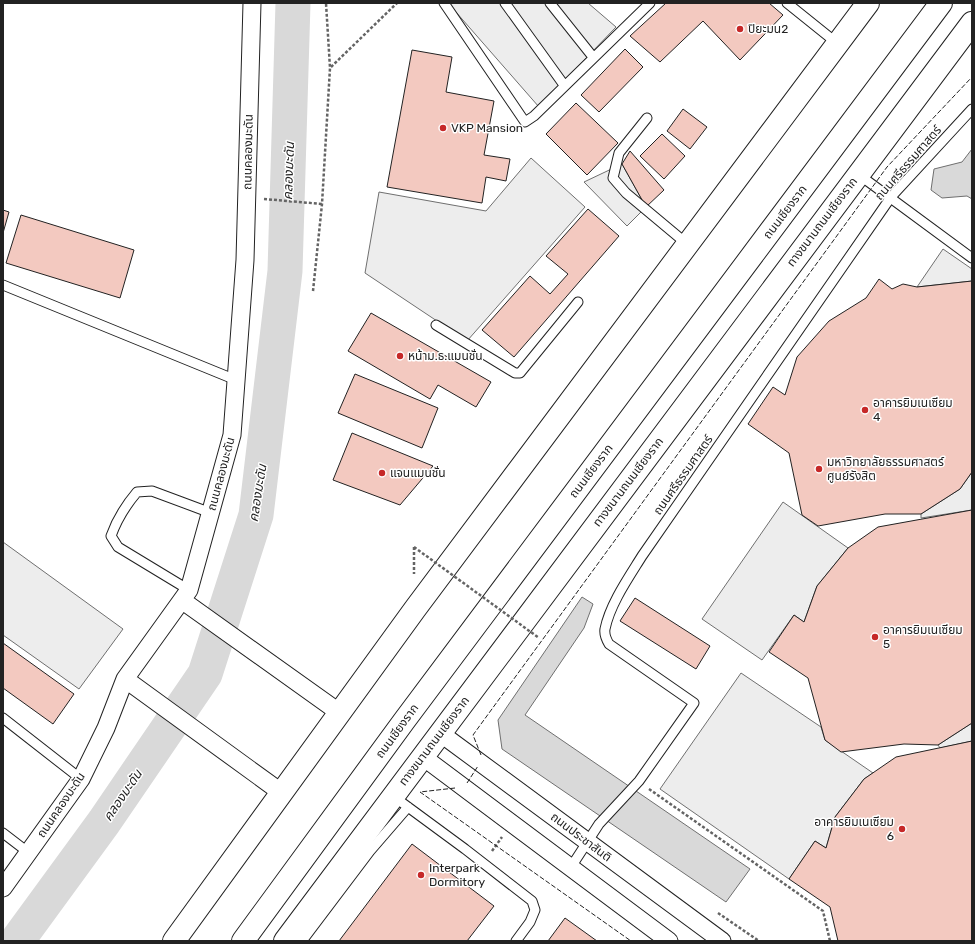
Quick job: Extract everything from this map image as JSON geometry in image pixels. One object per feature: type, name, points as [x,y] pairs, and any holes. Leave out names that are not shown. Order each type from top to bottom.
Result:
[{"type":"main road","points":[[174,941],[415,609],[868,3]]},
{"type":"main road","name":"ถนนเชียงราก","points":[[243,941],[409,715],[941,3]]},
{"type":"main road","name":"ทางขนานถนนเชียงราก","points":[[285,941],[400,802],[423,757],[440,733],[972,23]]},
{"type":"street","name":"ถนนคลองมะดัน","points":[[3,888],[81,779],[130,683],[186,596],[211,513],[232,435],[245,260],[252,3]]},
{"type":"street","points":[[186,596],[198,612],[340,713]]},
{"type":"street","points":[[130,683],[282,793]]},
{"type":"street","name":"ถนนประชาสันติ","points":[[440,733],[722,941]]},
{"type":"street","points":[[423,757],[669,941]]},
{"type":"lane","points":[[444,3],[525,122],[534,116],[564,85],[650,3]]},
{"type":"lane","points":[[505,3],[564,85]]},
{"type":"lane","points":[[550,3],[593,57]]},
{"type":"lane","points":[[787,3],[838,44]]},
{"type":"lane","name":"ถนนศรีธรรมศาสตร์","points":[[571,867],[589,842],[599,824],[639,781],[694,703],[609,644],[605,638],[605,629],[617,599],[642,556],[891,197],[972,110]]},
{"type":"lane","points":[[647,118],[619,153],[613,178],[626,193],[688,245]]},
{"type":"lane","points":[[858,174],[972,258]]},
{"type":"lane","points":[[3,285],[236,380]]},
{"type":"lane","points":[[436,325],[515,373],[520,374],[578,302]]},
{"type":"lane","points":[[186,596],[118,547],[111,536],[115,524],[127,504],[137,492],[152,491],[211,513]]},
{"type":"lane","points":[[3,718],[81,779]]},
{"type":"lane","points":[[302,941],[370,851],[400,802],[465,849],[532,901],[535,910],[530,922],[516,941]]},
{"type":"lane","points":[[3,833],[28,853]]},
{"type":"path","points":[[313,291],[322,204],[330,68],[326,3]]},
{"type":"path","points":[[330,68],[397,3]]},
{"type":"path","points":[[259,199],[322,204]]},
{"type":"path","points":[[414,547],[539,638]]},
{"type":"path","points":[[639,781],[823,911],[830,941]]},
{"type":"path","points":[[738,926],[759,941]]},
{"type":"shaded area","points":[[448,3],[588,3],[616,27],[539,107]]},
{"type":"shaded area","points":[[972,149],[972,199],[967,196],[942,198],[931,190],[934,169],[962,162]]},
{"type":"shaded area","points":[[531,158],[585,207],[467,341],[365,273],[379,192],[486,211]]},
{"type":"shaded area","points":[[622,164],[646,207],[627,226],[584,182]]},
{"type":"shaded area","points":[[943,249],[972,269],[972,281],[917,287]]},
{"type":"shaded area","points":[[972,472],[972,510],[921,518],[921,514],[960,489]]},
{"type":"shaded area","points":[[783,502],[848,548],[817,586],[804,622],[794,615],[762,660],[702,619]]},
{"type":"shaded area","points":[[3,542],[123,629],[79,689],[3,635]]},
{"type":"shaded area","points":[[582,597],[593,604],[584,628],[525,715],[750,869],[726,902],[502,749],[498,720]]},
{"type":"shaded area","points":[[741,673],[821,727],[825,740],[873,773],[864,779],[835,817],[826,848],[815,841],[789,879],[660,789]]},
{"type":"shaded area","points":[[972,723],[972,741],[940,748],[938,745]]},
{"type":"building","name":"ปิยะมน2","points":[[666,3],[769,3],[783,15],[740,60],[703,21],[660,62],[630,36]]},
{"type":"building","points":[[625,49],[643,67],[599,112],[581,95]]},
{"type":"building","name":"VKP Mansion","points":[[412,50],[452,57],[446,92],[494,101],[484,155],[510,159],[506,181],[486,177],[482,203],[387,187]]},
{"type":"building","points":[[576,103],[618,143],[587,175],[546,134]]},
{"type":"building","points":[[683,109],[707,127],[690,149],[667,131]]},
{"type":"building","points":[[662,134],[685,156],[664,179],[640,156]]},
{"type":"building","points":[[630,151],[664,190],[646,207],[622,164]]},
{"type":"building","points":[[588,209],[619,236],[514,357],[482,330],[530,276],[550,294],[568,274],[546,256]]},
{"type":"building","points":[[3,210],[9,212],[3,233]]},
{"type":"building","points":[[21,215],[134,250],[120,298],[6,263]]},
{"type":"building","name":"อาคารยิมเนเซียม 4","points":[[879,279],[892,289],[903,284],[917,287],[972,281],[972,472],[960,489],[921,514],[885,514],[818,526],[802,515],[789,453],[748,424],[773,387],[785,395],[797,357],[829,321],[866,298]]},
{"type":"building","name":"หน้าม.ธ.แมนชั่น","points":[[371,313],[491,382],[476,407],[438,385],[430,399],[348,351]]},
{"type":"building","points":[[355,374],[438,408],[422,448],[338,413]]},
{"type":"building","name":"แจนแมนชั่น","points":[[352,433],[433,466],[400,505],[333,480]]},
{"type":"building","name":"อาคารยิมเนเซียม 5","points":[[972,510],[972,723],[938,745],[904,744],[841,752],[825,740],[808,678],[769,652],[794,615],[804,622],[817,586],[848,548],[878,527]]},
{"type":"building","points":[[635,598],[710,646],[696,669],[620,621]]},
{"type":"building","points":[[3,643],[74,694],[53,724],[3,688]]},
{"type":"building","name":"อาคารยิมเนเซียม 6","points":[[972,741],[972,941],[838,941],[830,907],[789,879],[815,841],[826,848],[835,817],[864,779],[896,757]]},
{"type":"building","name":"Interpark Dormitory","points":[[412,844],[494,906],[467,941],[339,941]]},
{"type":"building","points":[[565,918],[597,941],[548,941]]},
{"type":"waterway","name":"คลองมะดัน","points":[[17,941],[104,822],[205,674],[256,515],[285,271],[293,3]]},
{"type":"fence","points":[[481,755],[473,735],[887,167],[972,77]]},
{"type":"fence","points":[[467,783],[478,766]]},
{"type":"fence","points":[[455,788],[420,792],[631,941]]},
{"type":"place","name":"ปิยะมน2","points":[[740,29]]},
{"type":"place","name":"VKP Mansion","points":[[443,128]]},
{"type":"place","name":"หน้าม.ธ.แมนชั่น","points":[[400,356]]},
{"type":"place","name":"อาคารยิมเนเซียม 4","points":[[865,410]]},
{"type":"place","name":"มหาวิทยาลัยธรรมศาสตร์ ศูนย์รังสิต","points":[[819,469]]},
{"type":"place","name":"แจนแมนชั่น","points":[[382,473]]},
{"type":"place","name":"อาคารยิมเนเซียม 5","points":[[875,637]]},
{"type":"place","name":"อาคารยิมเนเซียม 6","points":[[902,829]]},
{"type":"place","name":"Interpark Dormitory","points":[[421,875]]}]
